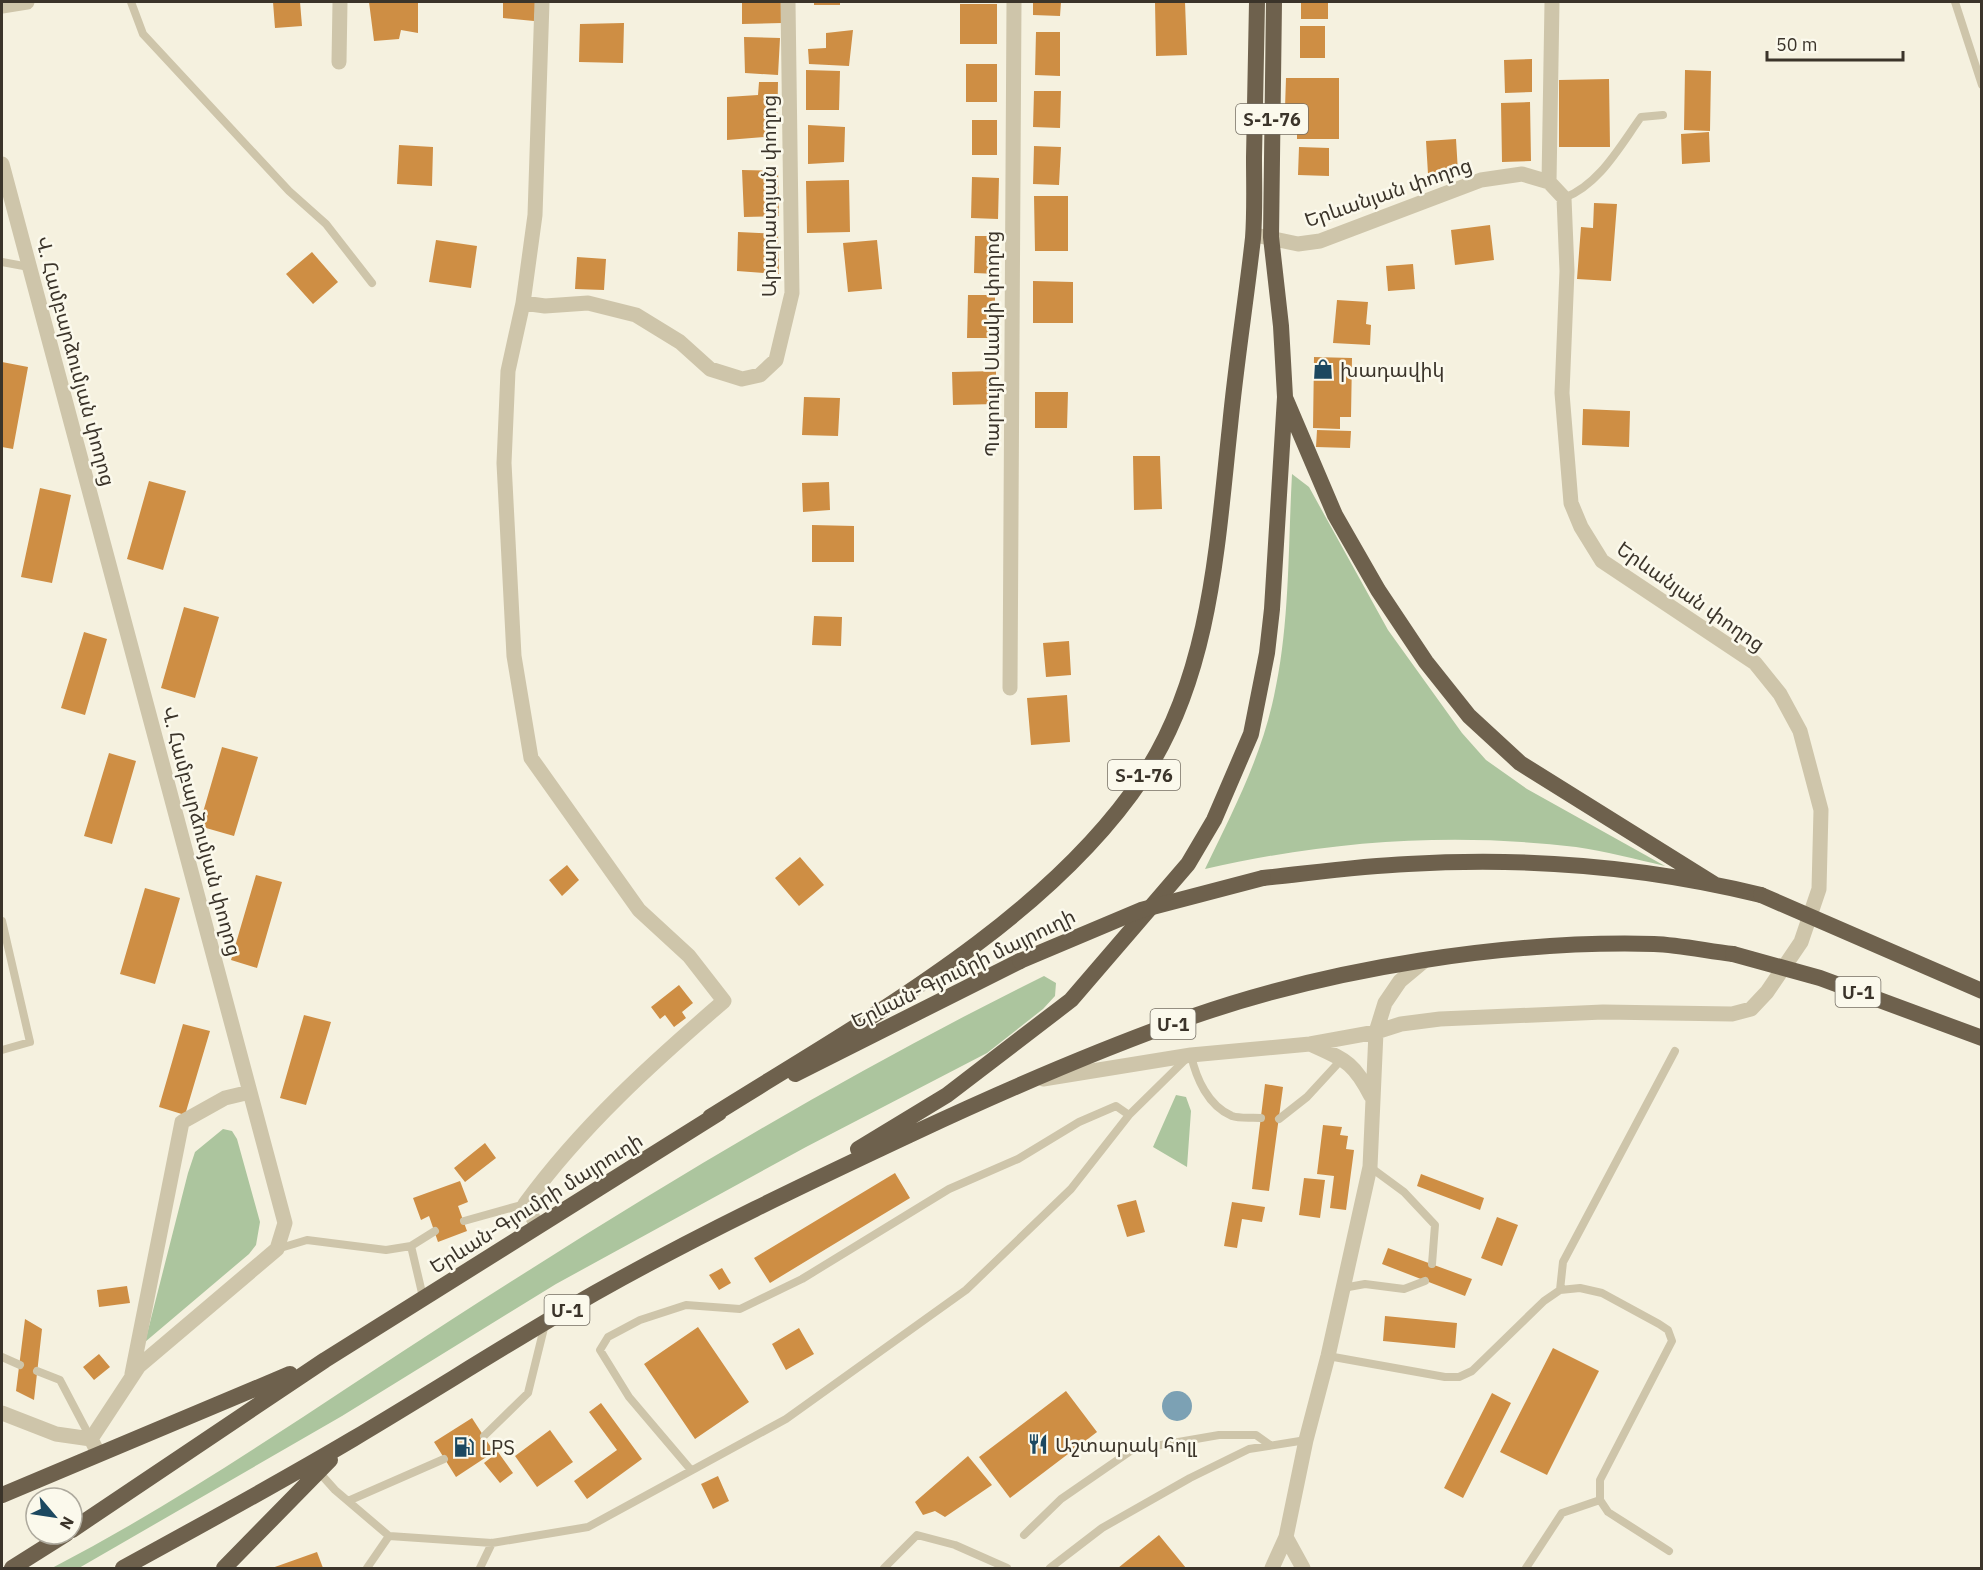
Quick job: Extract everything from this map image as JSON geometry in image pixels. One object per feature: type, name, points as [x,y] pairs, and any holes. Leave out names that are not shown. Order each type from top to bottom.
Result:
[{"type":"highway","name":"Տ-1-76","points":[[710,1117],[923,981],[1000,926],[1080,852],[1142,779],[1178,712],[1198,650],[1221,502],[1253,236],[1257,2]]},
{"type":"highway","name":"Տ-1-76","points":[[786,1193],[947,1095],[1071,1000],[1188,864],[1214,820],[1236,774],[1251,734],[1260,696],[1272,609],[1285,397],[1281,326],[1271,237],[1274,2]]},
{"type":"highway","points":[[1285,397],[1335,515],[1368,572],[1426,662],[1469,716],[1520,763],[1714,884]]},
{"type":"highway","name":"Երևան-Գյումրի մայրուղի","points":[[84,1522],[324,1360],[710,1117],[1020,961],[1141,910],[1263,878],[1408,864],[1517,862],[1613,870],[1714,884],[1761,895],[1982,991]]},
{"type":"highway","name":"Մ-1","points":[[123,1569],[354,1438],[545,1323],[678,1248],[786,1193],[1019,1084],[1198,1014],[1365,970],[1424,961],[1553,946],[1657,944],[1733,954],[1820,978],[1982,1038]]},
{"type":"highway","points":[[2,1494],[324,1360]]},
{"type":"highway","points":[[224,1569],[318,1471],[354,1438]]},
{"type":"highway","points":[[12,1569],[47,1546]]},
{"type":"street","points":[[2,6],[27,2]]},
{"type":"street","points":[[339,62],[340,2]]},
{"type":"street","points":[[537,1225],[525,1204],[554,1165],[642,1071],[724,1001],[689,956],[639,910],[610,866],[568,812],[531,758],[514,656],[504,463],[508,371],[523,303],[535,215],[542,2]]},
{"type":"street","name":"Արարատյան փողոց","points":[[523,303],[545,306],[588,303],[636,315],[680,342],[710,369],[742,379],[760,375],[776,360],[792,293],[788,2]]},
{"type":"street","name":"Պարույր Սևակի փողոց","points":[[1010,688],[1014,2]]},
{"type":"street","points":[[1552,2],[1549,182],[1564,198]]},
{"type":"street","name":"Վ. Համբարձումյան փողոց","points":[[2,164],[285,1223],[278,1249]]},
{"type":"street","name":"Երևանյան փողոց","points":[[1253,236],[1271,237],[1298,244],[1320,241],[1481,180],[1522,174],[1549,182]]},
{"type":"street","name":"Երևանյան փողոց","points":[[1019,1084],[1191,1055],[1310,1044],[1376,1032],[1401,1024],[1440,1019],[1603,1012],[1732,1014],[1751,1009],[1767,992],[1801,942],[1819,888],[1821,810],[1800,731],[1780,694],[1755,663],[1602,561],[1581,527],[1571,503],[1562,393],[1567,271],[1564,198]]},
{"type":"street","points":[[1272,1569],[1286,1537],[1306,1440],[1328,1356],[1370,1167],[1376,1032],[1385,1003],[1400,981],[1424,961]]},
{"type":"street","points":[[1310,1044],[1342,1059],[1359,1071],[1372,1098]]},
{"type":"street","points":[[132,1374],[182,1122],[225,1098],[250,1092]]},
{"type":"street","points":[[91,1439],[132,1374],[278,1249]]},
{"type":"street","points":[[2,1413],[56,1434],[91,1439]]},
{"type":"street","points":[[91,1439],[100,1455]]},
{"type":"street","points":[[1286,1537],[1303,1569]]},
{"type":"lane","points":[[130,2],[143,34],[289,191],[326,224],[372,282]]},
{"type":"lane","points":[[1955,2],[1982,85]]},
{"type":"lane","points":[[1564,198],[1578,192],[1600,172],[1641,117],[1663,114]]},
{"type":"lane","points":[[2,262],[29,267]]},
{"type":"lane","points":[[2,921],[30,1042],[2,1050]]},
{"type":"lane","points":[[1560,1290],[1563,1262],[1675,1051]]},
{"type":"lane","points":[[318,1471],[348,1501],[389,1536],[492,1543],[588,1527],[786,1419],[966,1290],[1071,1189],[1129,1115],[1191,1055]]},
{"type":"lane","points":[[1191,1055],[1194,1071],[1207,1096],[1233,1116],[1261,1118]]},
{"type":"lane","points":[[1279,1119],[1306,1097],[1342,1059]]},
{"type":"lane","points":[[691,1470],[629,1397],[600,1350],[608,1337],[640,1320],[686,1305],[740,1309],[802,1279],[949,1189],[1018,1159],[1079,1122],[1116,1106],[1129,1115]]},
{"type":"lane","points":[[1370,1167],[1404,1192],[1435,1225],[1432,1264]]},
{"type":"lane","points":[[464,1221],[525,1204]]},
{"type":"lane","points":[[278,1249],[307,1240],[339,1242],[386,1250],[411,1246],[435,1232]]},
{"type":"lane","points":[[411,1246],[424,1299]]},
{"type":"lane","points":[[1343,1287],[1365,1284],[1404,1289],[1425,1281]]},
{"type":"lane","points":[[1328,1356],[1459,1377],[1472,1371],[1544,1301],[1560,1290],[1580,1288],[1602,1293],[1668,1330],[1672,1341],[1600,1480],[1600,1500],[1608,1512],[1669,1551]]},
{"type":"lane","points":[[484,1436],[528,1393],[545,1323]]},
{"type":"lane","points":[[2,1358],[20,1365]]},
{"type":"lane","points":[[37,1371],[60,1380],[91,1439]]},
{"type":"lane","points":[[1024,1535],[1061,1499],[1132,1450],[1219,1435],[1256,1435],[1270,1445]]},
{"type":"lane","points":[[1050,1569],[1102,1528],[1180,1484],[1249,1449],[1306,1440]]},
{"type":"lane","points":[[348,1501],[444,1459]]},
{"type":"lane","points":[[1526,1569],[1562,1513],[1600,1500]]},
{"type":"lane","points":[[884,1569],[908,1541],[917,1535],[924,1535],[1007,1569]]},
{"type":"lane","points":[[367,1569],[389,1536]]},
{"type":"lane","points":[[480,1569],[492,1543]]},
{"type":"green space","points":[[1292,474],[1309,487],[1388,630],[1462,733],[1486,760],[1527,789],[1665,866],[1576,847],[1529,842],[1436,840],[1343,846],[1251,859],[1205,869],[1254,763],[1274,696],[1286,613]]},
{"type":"green space","points":[[1044,976],[1056,983],[1055,996],[1043,1009],[987,1053],[806,1147],[556,1284],[342,1416],[79,1568],[52,1568],[155,1511],[205,1480],[451,1320],[669,1183],[892,1055]]},
{"type":"green space","points":[[1176,1095],[1186,1097],[1191,1111],[1187,1167],[1153,1147]]},
{"type":"green space","points":[[223,1129],[232,1131],[237,1139],[260,1222],[256,1245],[249,1254],[145,1342],[195,1152]]},
{"type":"water","points":[[1177,1391],[1183,1392],[1191,1400],[1191,1412],[1183,1420],[1177,1421],[1171,1420],[1163,1412],[1162,1406],[1163,1400],[1171,1392]]},
{"type":"building","points":[[273,2],[300,2],[302,26],[275,28]]},
{"type":"building","points":[[369,2],[418,2],[418,33],[401,30],[399,39],[374,41]]},
{"type":"building","points":[[503,2],[536,2],[534,21],[503,18]]},
{"type":"building","points":[[742,2],[782,2],[782,23],[742,24]]},
{"type":"building","points":[[814,2],[840,2],[840,5],[814,5]]},
{"type":"building","points":[[1033,2],[1061,2],[1060,16],[1033,15]]},
{"type":"building","points":[[1155,2],[1185,2],[1187,55],[1156,56]]},
{"type":"building","points":[[1301,2],[1328,2],[1328,19],[1301,19]]},
{"type":"building","points":[[960,4],[997,4],[997,44],[960,44]]},
{"type":"building","points":[[624,23],[623,63],[579,62],[580,24]]},
{"type":"building","points":[[1300,26],[1325,26],[1325,58],[1300,58]]},
{"type":"building","points":[[853,30],[849,66],[809,64],[808,49],[826,48],[826,33]]},
{"type":"building","points":[[1036,32],[1060,32],[1060,76],[1035,75]]},
{"type":"building","points":[[744,37],[780,38],[778,75],[745,73]]},
{"type":"building","points":[[1532,59],[1532,92],[1505,93],[1504,60]]},
{"type":"building","points":[[966,64],[997,64],[997,102],[966,102]]},
{"type":"building","points":[[806,70],[840,71],[839,110],[806,110]]},
{"type":"building","points":[[1685,70],[1711,71],[1710,131],[1684,130]]},
{"type":"building","points":[[1286,78],[1339,78],[1339,139],[1297,139],[1297,108],[1285,108]]},
{"type":"building","points":[[1609,79],[1610,147],[1559,147],[1559,80]]},
{"type":"building","points":[[759,82],[778,82],[777,136],[727,140],[727,97],[758,95]]},
{"type":"building","points":[[1034,91],[1061,91],[1060,128],[1033,127]]},
{"type":"building","points":[[1530,102],[1531,161],[1502,162],[1501,103]]},
{"type":"building","points":[[972,120],[997,120],[997,155],[972,155]]},
{"type":"building","points":[[808,125],[845,127],[844,162],[808,164]]},
{"type":"building","points":[[1709,132],[1710,162],[1682,164],[1681,134]]},
{"type":"building","points":[[1456,139],[1458,172],[1428,174],[1426,141]]},
{"type":"building","points":[[399,145],[433,147],[432,186],[397,184]]},
{"type":"building","points":[[1034,146],[1061,147],[1059,185],[1033,184]]},
{"type":"building","points":[[1299,147],[1329,148],[1329,176],[1298,175]]},
{"type":"building","points":[[742,170],[778,171],[779,216],[744,217]]},
{"type":"building","points":[[972,177],[999,178],[998,219],[971,218]]},
{"type":"building","points":[[849,180],[850,232],[807,233],[806,181]]},
{"type":"building","points":[[1034,196],[1068,196],[1068,251],[1035,251]]},
{"type":"building","points":[[1594,203],[1617,204],[1611,281],[1577,279],[1581,227],[1593,228]]},
{"type":"building","points":[[1490,225],[1494,260],[1455,265],[1451,230]]},
{"type":"building","points":[[738,232],[778,234],[779,274],[737,271]]},
{"type":"building","points":[[975,236],[999,236],[998,274],[974,273]]},
{"type":"building","points":[[436,240],[477,246],[471,288],[429,282]]},
{"type":"building","points":[[877,240],[882,289],[848,292],[843,243]]},
{"type":"building","points":[[312,252],[338,282],[313,304],[286,274]]},
{"type":"building","points":[[577,257],[606,259],[604,290],[575,289]]},
{"type":"building","points":[[1413,264],[1415,289],[1388,291],[1386,266]]},
{"type":"building","points":[[1033,281],[1073,282],[1073,323],[1033,323]]},
{"type":"building","points":[[968,295],[995,295],[995,338],[967,338]]},
{"type":"building","points":[[1337,300],[1368,302],[1366,324],[1371,325],[1370,345],[1333,343]]},
{"type":"building","points":[[1314,357],[1352,358],[1351,417],[1340,417],[1340,429],[1313,428]]},
{"type":"building","points":[[2,362],[28,367],[13,449],[2,447]]},
{"type":"building","points":[[996,371],[996,404],[953,405],[952,372]]},
{"type":"building","points":[[1035,392],[1068,392],[1067,428],[1035,428]]},
{"type":"building","points":[[804,397],[840,398],[838,436],[802,435]]},
{"type":"building","points":[[1583,409],[1630,411],[1629,447],[1582,445]]},
{"type":"building","points":[[1317,430],[1351,431],[1350,448],[1316,447]]},
{"type":"building","points":[[1133,456],[1160,456],[1162,509],[1134,510]]},
{"type":"building","points":[[149,481],[186,491],[163,570],[127,559]]},
{"type":"building","points":[[829,482],[830,510],[803,512],[802,483]]},
{"type":"building","points":[[40,488],[71,495],[52,583],[21,577]]},
{"type":"building","points":[[812,525],[854,526],[854,562],[812,562]]},
{"type":"building","points":[[184,607],[219,617],[195,698],[161,688]]},
{"type":"building","points":[[814,616],[842,617],[841,646],[812,645]]},
{"type":"building","points":[[84,632],[107,639],[85,715],[61,708]]},
{"type":"building","points":[[1069,641],[1071,675],[1046,677],[1043,643]]},
{"type":"building","points":[[1067,695],[1070,742],[1031,745],[1027,698]]},
{"type":"building","points":[[222,747],[258,757],[234,836],[199,826]]},
{"type":"building","points":[[109,753],[136,761],[112,844],[84,836]]},
{"type":"building","points":[[800,857],[824,885],[799,906],[775,878]]},
{"type":"building","points":[[567,865],[579,880],[562,896],[549,880]]},
{"type":"building","points":[[256,875],[282,882],[257,968],[231,960]]},
{"type":"building","points":[[145,888],[180,898],[155,984],[120,974]]},
{"type":"building","points":[[679,985],[693,1003],[682,1012],[686,1018],[674,1027],[665,1015],[660,1019],[651,1007]]},
{"type":"building","points":[[304,1015],[331,1022],[306,1105],[280,1098]]},
{"type":"building","points":[[183,1024],[210,1031],[185,1115],[159,1107]]},
{"type":"building","points":[[1265,1084],[1283,1087],[1269,1191],[1252,1189]]},
{"type":"building","points":[[1323,1125],[1342,1127],[1340,1135],[1348,1136],[1346,1149],[1354,1150],[1346,1210],[1330,1208],[1334,1176],[1317,1174]]},
{"type":"building","points":[[485,1143],[496,1158],[465,1182],[454,1168]]},
{"type":"building","points":[[895,1173],[910,1198],[770,1283],[754,1258]]},
{"type":"building","points":[[1421,1174],[1484,1198],[1480,1210],[1417,1186]]},
{"type":"building","points":[[1304,1178],[1325,1180],[1320,1218],[1299,1215]]},
{"type":"building","points":[[460,1181],[468,1202],[458,1206],[467,1231],[438,1242],[429,1216],[421,1220],[413,1198]]},
{"type":"building","points":[[1136,1200],[1145,1232],[1127,1237],[1117,1205]]},
{"type":"building","points":[[1232,1202],[1265,1207],[1262,1222],[1242,1219],[1237,1248],[1224,1246]]},
{"type":"building","points":[[1497,1217],[1518,1225],[1502,1266],[1481,1258]]},
{"type":"building","points":[[1388,1248],[1472,1279],[1465,1296],[1382,1264]]},
{"type":"building","points":[[722,1268],[731,1283],[719,1290],[709,1275]]},
{"type":"building","points":[[127,1286],[130,1303],[99,1307],[97,1290]]},
{"type":"building","points":[[1385,1316],[1457,1323],[1455,1348],[1383,1341]]},
{"type":"building","points":[[25,1319],[42,1329],[34,1400],[16,1391]]},
{"type":"building","points":[[698,1327],[749,1402],[695,1439],[644,1364]]},
{"type":"building","points":[[799,1328],[814,1354],[786,1370],[772,1344]]},
{"type":"building","points":[[1553,1348],[1599,1371],[1547,1475],[1500,1452]]},
{"type":"building","points":[[99,1354],[110,1367],[94,1380],[83,1367]]},
{"type":"building","name":"Աշտարակ հոլլ","points":[[1066,1391],[1097,1432],[1010,1498],[979,1457]]},
{"type":"building","points":[[1492,1393],[1511,1403],[1463,1498],[1444,1488]]},
{"type":"building","points":[[601,1403],[642,1459],[587,1499],[574,1481],[617,1450],[589,1412]]},
{"type":"building","name":"LPS","points":[[472,1418],[494,1452],[456,1477],[434,1442]]},
{"type":"building","points":[[550,1430],[573,1462],[537,1487],[515,1456]]},
{"type":"building","points":[[498,1452],[513,1473],[500,1483],[484,1463]]},
{"type":"building","points":[[968,1456],[992,1485],[945,1517],[935,1511],[923,1515],[915,1502]]},
{"type":"building","points":[[718,1476],[729,1501],[713,1509],[701,1484]]},
{"type":"building","points":[[1159,1535],[1186,1568],[1118,1568]]},
{"type":"building","points":[[317,1552],[323,1568],[272,1568]]},
{"type":"place","name":"խադավիկ","points":[[1323,369]]},
{"type":"place","name":"Աշտարակ հոլլ","points":[[1038,1444]]},
{"type":"place","name":"LPS","points":[[464,1447]]}]
